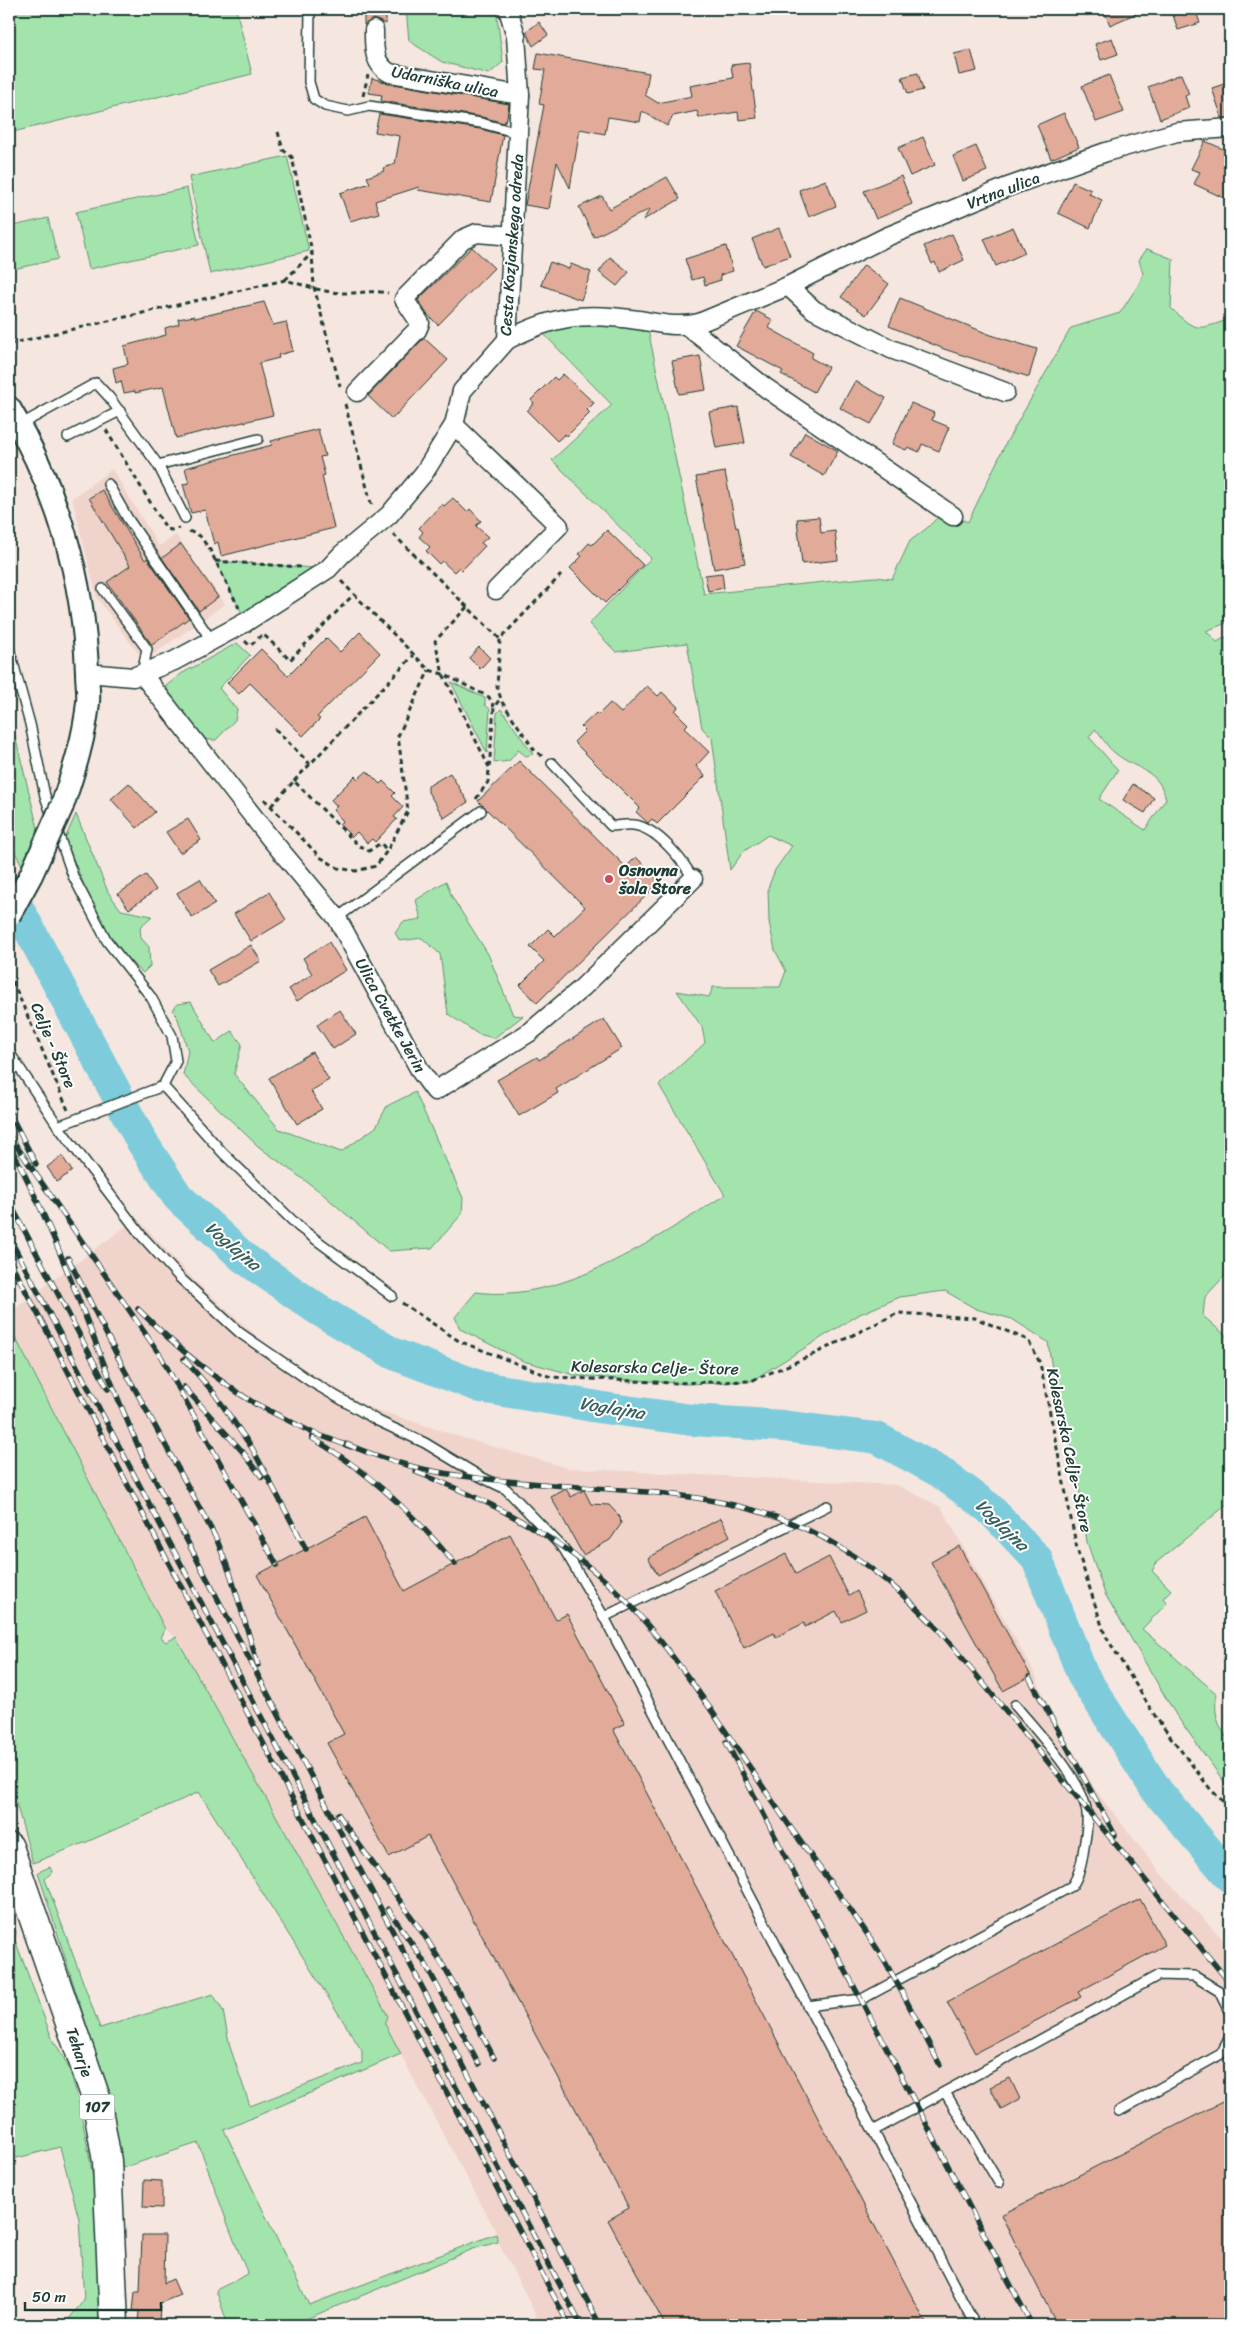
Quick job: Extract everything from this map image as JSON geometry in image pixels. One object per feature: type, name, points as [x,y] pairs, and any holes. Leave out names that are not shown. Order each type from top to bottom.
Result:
[{"type":"main road","name":"Teharje","points":[[9,1847],[96,2098],[107,2161],[114,2325]]},
{"type":"street","name":"Cesta Kozjanskega odreda","points":[[87,673],[133,676],[142,674],[174,661],[246,622],[328,569],[342,554],[379,524],[424,473],[454,425],[462,391],[507,340],[520,95],[516,36],[508,9]]},
{"type":"street","name":"Udarniška ulica","points":[[374,30],[374,50],[378,64],[390,73],[520,95]]},
{"type":"street","name":"Vrtna ulica","points":[[507,340],[526,330],[561,318],[605,315],[687,326],[699,323],[788,286],[886,238],[1005,188],[1106,152],[1177,132],[1230,128]]},
{"type":"street","points":[[347,395],[416,330],[420,323],[404,299],[463,239],[477,232],[513,236]]},
{"type":"street","points":[[788,286],[814,310],[890,349],[1005,392]]},
{"type":"street","points":[[687,326],[766,388],[953,516]]},
{"type":"street","points":[[9,915],[31,876],[62,806],[76,763],[88,702],[86,647],[81,598],[60,517],[44,475],[12,421]]},
{"type":"street","points":[[454,425],[559,526],[496,590]]},
{"type":"street","name":"Ulica Cvetke Jerin","points":[[142,674],[270,838],[337,918],[421,1072],[435,1091],[530,1032],[582,988],[693,880]]},
{"type":"lane","points":[[310,9],[309,82],[314,99],[325,106],[348,110],[369,106],[480,123],[518,133]]},
{"type":"lane","points":[[12,421],[96,383],[120,411],[158,465],[184,518]]},
{"type":"lane","points":[[68,437],[120,411]]},
{"type":"lane","points":[[158,465],[258,439]]},
{"type":"lane","points":[[108,484],[128,519],[212,640]]},
{"type":"lane","points":[[103,589],[147,649],[142,674]]},
{"type":"lane","points":[[9,648],[30,724],[45,796],[72,876],[107,941],[151,997],[172,1036],[176,1061],[163,1086],[58,1126]]},
{"type":"lane","points":[[552,763],[611,826],[634,825],[650,830],[686,865],[693,880]]},
{"type":"lane","points":[[337,918],[481,811]]},
{"type":"lane","points":[[9,1052],[58,1126],[141,1235],[180,1278],[240,1333],[310,1381],[378,1421],[425,1443],[481,1477],[506,1489],[564,1549],[604,1617],[975,2325]]},
{"type":"lane","points":[[163,1086],[222,1153],[299,1227],[392,1296]]},
{"type":"lane","points":[[604,1617],[827,1506]]},
{"type":"lane","points":[[807,2006],[862,1999],[1072,1886],[1079,1875],[1086,1834],[1087,1813],[1083,1801],[1062,1762],[1015,1705]]},
{"type":"lane","points":[[873,2131],[1159,1975],[1194,1976],[1219,1991],[1230,2013]]},
{"type":"lane","points":[[1119,2111],[1221,2054],[1230,2037]]},
{"type":"lane","points":[[945,2092],[999,2183]]},
{"type":"path","points":[[362,108],[366,79],[378,64]]},
{"type":"path","points":[[278,132],[284,150],[292,157],[312,252],[314,287],[347,395],[379,524],[500,639]]},
{"type":"path","points":[[285,280],[312,252]]},
{"type":"path","points":[[9,344],[285,280],[348,294],[379,291],[390,293],[400,304],[412,311]]},
{"type":"path","points":[[215,561],[328,569],[429,670],[444,674],[489,697],[494,707],[488,782],[472,803],[472,818]]},
{"type":"path","points":[[552,763],[535,751],[501,699],[496,687],[500,639],[561,575]]},
{"type":"path","points":[[241,638],[250,646],[263,634],[290,660],[354,594]]},
{"type":"path","points":[[467,608],[435,641],[444,674],[489,767]]},
{"type":"path","points":[[271,806],[414,655]]},
{"type":"path","points":[[257,792],[320,857],[338,868],[356,871],[376,866],[387,851],[408,811],[398,736],[429,670]]},
{"type":"path","points":[[494,707],[501,699]]},
{"type":"path","points":[[275,730],[310,764]]},
{"type":"path","points":[[294,781],[358,845],[369,851],[381,843],[387,851]]},
{"type":"path","name":"Celje - Štore","points":[[9,973],[69,1113],[77,1110]]},
{"type":"path","name":"Kolesarska Celje- Štore","points":[[392,1296],[458,1341],[551,1377],[674,1383],[751,1381],[812,1355],[898,1313],[975,1318],[1028,1340],[1040,1363],[1077,1549],[1105,1635],[1157,1719],[1211,1790],[1230,1808]]},
{"type":"shaded area","points":[[112,469],[159,546],[176,535],[225,604],[144,661],[97,598],[72,498]]},
{"type":"shaded area","points":[[137,1218],[195,1281],[265,1344],[365,1406],[467,1439],[568,1468],[897,1485],[941,1507],[1035,1674],[1052,1717],[1097,1792],[1163,1876],[1230,1947],[1230,2325],[540,2325],[500,2246],[494,2228],[384,2024],[388,2016],[176,1637],[165,1629],[9,1325],[9,1313]]},
{"type":"green space","points":[[9,9],[236,9],[252,74],[9,133]]},
{"type":"green space","points":[[406,9],[496,9],[503,62],[489,74],[442,62],[409,41]]},
{"type":"green space","points":[[287,156],[309,251],[210,274],[189,177]]},
{"type":"green space","points":[[187,188],[199,245],[89,269],[76,212]]},
{"type":"green space","points":[[48,218],[58,259],[9,270],[9,227]]},
{"type":"green space","points":[[1147,249],[1173,259],[1171,308],[1186,322],[1198,327],[1204,327],[1230,319],[1230,625],[1229,622],[1206,631],[1217,642],[1230,635],[1230,1270],[1205,1297],[1203,1316],[1230,1339],[1230,1502],[1157,1562],[1152,1571],[1171,1590],[1163,1598],[1167,1603],[1142,1629],[1217,1694],[1216,1713],[1222,1731],[1230,1741],[1230,1790],[1176,1715],[1105,1594],[1087,1542],[1075,1459],[1055,1388],[1048,1342],[1012,1319],[976,1309],[945,1291],[900,1297],[860,1314],[751,1381],[689,1384],[578,1376],[523,1361],[460,1329],[455,1317],[476,1292],[509,1293],[542,1288],[606,1265],[638,1248],[725,1195],[659,1085],[705,1043],[702,1027],[677,991],[709,997],[713,987],[780,987],[786,971],[775,950],[769,922],[768,888],[775,870],[792,846],[768,835],[743,852],[730,870],[712,738],[702,728],[687,643],[616,652],[589,624],[651,558],[552,460],[612,405],[542,332],[598,321],[647,325],[704,594],[874,577],[892,579],[910,541],[940,515],[953,516],[968,522],[1006,443],[1071,328],[1120,313],[1139,284],[1143,274],[1139,260]],"holes":[[[1095,729],[1112,751],[1146,771],[1158,781],[1162,789],[1166,799],[1145,830],[1099,799],[1118,770],[1089,737]]]},
{"type":"green space","points":[[215,561],[328,569],[243,615]]},
{"type":"green space","points":[[237,643],[250,655],[219,688],[237,710],[235,720],[216,740],[207,740],[193,729],[182,716],[166,686],[181,674]]},
{"type":"green space","points":[[451,682],[485,698],[485,705],[490,709],[487,753]]},
{"type":"green space","points":[[501,709],[533,754],[526,756],[518,750],[509,761],[494,763],[497,713]]},
{"type":"green space","points":[[9,711],[38,829],[23,867],[9,841]]},
{"type":"green space","points":[[76,814],[108,892],[121,910],[152,916],[140,927],[141,938],[149,947],[150,966],[143,973],[129,960],[98,919],[65,839]]},
{"type":"green space","points":[[446,881],[452,897],[488,954],[513,1015],[523,1016],[494,1038],[478,1034],[448,1014],[440,954],[422,938],[400,941],[395,933],[403,922],[421,919],[416,900]]},
{"type":"green space","points":[[191,1002],[215,1043],[232,1031],[242,1044],[234,1074],[279,1129],[341,1152],[376,1127],[387,1106],[415,1092],[463,1198],[462,1214],[432,1248],[389,1251],[318,1190],[259,1147],[183,1075],[188,1051],[178,1019],[173,1010],[177,1004]]},
{"type":"green space","points":[[9,1325],[165,1629],[161,1638],[166,1642],[176,1637],[388,2016],[385,2024],[401,2054],[224,2130],[309,2305],[496,2234],[498,2242],[473,2249],[292,2325],[228,2325],[216,2290],[248,2274],[198,2143],[119,2169],[116,2131],[106,2087],[38,1872],[50,1867],[52,1872],[45,1879],[100,2028],[213,1994],[223,2011],[230,2047],[250,2106],[362,2063],[362,2051],[199,1792],[89,1841],[33,1863],[9,1778]]},
{"type":"green space","points":[[9,1910],[16,1932],[15,1940],[53,2041],[64,2058],[72,2076],[77,2095],[87,2141],[98,2220],[101,2272],[101,2325],[64,2325],[84,2300],[79,2219],[60,2147],[9,2160]]},
{"type":"building","points":[[364,9],[386,9],[386,24],[374,19],[364,25]]},
{"type":"building","points":[[1103,9],[1146,9],[1110,25]]},
{"type":"building","points":[[1171,9],[1195,9],[1200,23],[1178,30]]},
{"type":"building","points":[[539,22],[548,35],[533,46],[526,32]]},
{"type":"building","points":[[1112,38],[1118,54],[1101,60],[1095,44]]},
{"type":"building","points":[[971,50],[977,71],[959,75],[954,54]]},
{"type":"building","points":[[538,53],[649,73],[645,95],[658,103],[692,96],[690,86],[733,78],[731,65],[749,63],[757,118],[739,120],[738,112],[699,118],[697,111],[673,116],[667,126],[642,111],[640,122],[608,117],[605,134],[580,129],[570,188],[557,162],[549,209],[525,205],[544,105],[539,104],[545,70],[535,69]]},
{"type":"building","points":[[918,73],[923,90],[908,94],[902,77]]},
{"type":"building","points":[[1181,74],[1189,94],[1185,96],[1189,108],[1160,119],[1148,87]]},
{"type":"building","points":[[1109,75],[1124,112],[1096,122],[1082,86]]},
{"type":"building","points":[[372,78],[388,83],[509,104],[507,117],[504,123],[482,117],[381,101],[382,95],[369,93]]},
{"type":"building","points":[[1230,82],[1230,118],[1222,118],[1212,88]]},
{"type":"building","points":[[1064,113],[1079,147],[1051,159],[1037,125]]},
{"type":"building","points":[[379,114],[480,129],[503,135],[491,202],[418,190],[419,187],[375,201],[379,213],[350,221],[340,193],[370,183],[367,177],[384,171],[383,168],[395,164],[400,136],[375,132]]},
{"type":"building","points":[[923,137],[935,165],[910,176],[898,148]]},
{"type":"building","points":[[1205,141],[1230,152],[1230,201],[1194,184],[1200,172],[1191,169]]},
{"type":"building","points":[[976,146],[987,171],[963,181],[953,156]]},
{"type":"building","points":[[901,176],[912,204],[876,219],[864,191]]},
{"type":"building","points":[[667,177],[680,199],[643,220],[650,209],[594,237],[579,207],[602,196],[609,209]]},
{"type":"building","points":[[826,180],[836,206],[809,217],[799,190]]},
{"type":"building","points":[[1073,182],[1091,190],[1089,194],[1102,200],[1090,228],[1058,213]]},
{"type":"building","points":[[1013,227],[1025,253],[996,266],[984,239]]},
{"type":"building","points":[[779,228],[790,256],[763,266],[752,239]]},
{"type":"building","points":[[952,234],[964,260],[939,272],[935,262],[932,264],[924,246]]},
{"type":"building","points":[[726,246],[733,271],[720,275],[721,280],[705,285],[703,277],[692,280],[685,259]]},
{"type":"building","points":[[472,247],[494,268],[438,325],[427,314],[418,300]]},
{"type":"building","points":[[610,257],[629,272],[617,286],[599,272]]},
{"type":"building","points":[[550,262],[569,269],[571,264],[591,272],[581,300],[541,285]]},
{"type":"building","points":[[864,265],[889,284],[866,315],[841,297]]},
{"type":"building","points":[[900,298],[991,335],[1037,349],[1029,377],[944,349],[889,326]]},
{"type":"building","points":[[264,302],[273,325],[286,322],[293,351],[278,355],[279,358],[259,363],[273,415],[176,438],[163,387],[135,393],[135,391],[124,393],[121,381],[116,383],[113,368],[128,364],[124,346],[166,335],[165,328],[179,324],[178,319],[194,316],[195,318]]},
{"type":"building","points":[[756,311],[773,320],[769,328],[813,353],[811,358],[828,367],[814,392],[781,374],[783,371],[736,346]]},
{"type":"building","points":[[424,338],[448,360],[392,419],[368,396]]},
{"type":"building","points":[[700,356],[706,390],[679,394],[672,361]]},
{"type":"building","points":[[563,374],[594,403],[587,410],[590,413],[567,436],[565,434],[557,441],[527,411],[534,403],[531,400],[554,377],[557,380]]},
{"type":"building","points":[[855,381],[886,398],[871,424],[840,408]]},
{"type":"building","points":[[911,403],[934,413],[932,420],[949,427],[939,451],[922,444],[919,452],[908,447],[906,450],[892,444]]},
{"type":"building","points":[[738,407],[745,443],[716,448],[709,412]]},
{"type":"building","points":[[318,429],[325,456],[320,457],[325,475],[322,476],[334,528],[221,556],[218,542],[214,544],[205,510],[191,513],[183,484],[189,483],[185,468],[272,445],[271,441]]},
{"type":"building","points":[[805,432],[838,451],[824,476],[791,457]]},
{"type":"building","points":[[725,472],[745,563],[714,569],[696,477]]},
{"type":"building","points":[[102,490],[145,560],[147,558],[189,618],[152,645],[107,582],[130,566],[89,498]]},
{"type":"building","points":[[453,498],[467,512],[470,509],[481,521],[476,526],[488,537],[481,543],[485,546],[462,570],[459,567],[454,572],[442,561],[439,564],[426,551],[430,547],[419,537],[423,532],[419,528],[442,504],[444,506]]},
{"type":"building","points":[[819,517],[821,533],[835,531],[838,560],[802,564],[797,519]]},
{"type":"building","points":[[607,530],[643,565],[605,603],[570,568],[582,556],[579,554],[589,543],[592,545]]},
{"type":"building","points":[[181,544],[218,597],[199,611],[162,558]]},
{"type":"building","points":[[722,573],[724,588],[708,591],[705,575]]},
{"type":"building","points":[[360,632],[380,653],[317,717],[320,719],[303,736],[250,683],[239,694],[227,683],[261,649],[288,676],[326,638],[340,652]]},
{"type":"building","points":[[479,647],[490,658],[480,669],[469,658]]},
{"type":"building","points":[[647,686],[658,696],[662,692],[678,707],[675,711],[688,724],[684,728],[709,752],[696,766],[705,776],[657,824],[652,819],[648,823],[636,812],[640,808],[574,742],[585,731],[581,727],[596,713],[598,715],[610,703],[621,713]]},
{"type":"building","points":[[519,761],[626,867],[636,857],[660,882],[537,1003],[520,985],[544,961],[530,947],[548,929],[555,936],[585,907],[478,801]]},
{"type":"building","points":[[367,771],[380,784],[383,781],[395,793],[392,796],[403,807],[394,817],[397,819],[375,842],[372,839],[367,843],[357,832],[352,837],[339,824],[343,821],[333,810],[337,806],[331,800],[355,776],[358,779]]},
{"type":"building","points":[[450,773],[468,802],[444,818],[428,792],[428,786]]},
{"type":"building","points":[[129,783],[155,812],[137,828],[111,799]]},
{"type":"building","points":[[1133,784],[1154,798],[1145,813],[1123,800]]},
{"type":"building","points":[[188,819],[201,840],[180,853],[166,832]]},
{"type":"building","points":[[146,875],[156,890],[129,909],[118,894]]},
{"type":"building","points":[[200,879],[215,904],[192,918],[177,893]]},
{"type":"building","points":[[269,892],[286,920],[251,941],[234,914]]},
{"type":"building","points":[[329,942],[346,970],[297,1001],[289,989],[312,974],[303,958]]},
{"type":"building","points":[[251,945],[261,961],[218,986],[208,970]]},
{"type":"building","points":[[340,1010],[356,1034],[333,1049],[317,1025]]},
{"type":"building","points":[[604,1019],[622,1048],[556,1089],[558,1093],[519,1116],[497,1080],[537,1057],[539,1060]]},
{"type":"building","points":[[312,1052],[329,1080],[311,1091],[322,1109],[297,1124],[269,1078]]},
{"type":"building","points":[[62,1156],[72,1171],[57,1182],[47,1167]]},
{"type":"building","points":[[566,1489],[571,1497],[584,1490],[591,1504],[609,1505],[620,1517],[621,1524],[610,1540],[583,1555],[551,1497]]},
{"type":"building","points":[[365,1517],[404,1591],[510,1534],[556,1620],[567,1614],[625,1724],[613,1729],[927,2325],[665,2325],[608,2220],[629,2208],[428,1836],[389,1857],[327,1743],[344,1734],[257,1575]]},
{"type":"building","points":[[721,1518],[730,1536],[658,1575],[648,1558]]},
{"type":"building","points":[[959,1546],[1031,1676],[1003,1691],[931,1562]]},
{"type":"building","points":[[786,1554],[796,1574],[829,1557],[849,1596],[857,1591],[866,1610],[842,1622],[836,1611],[805,1627],[804,1623],[776,1637],[774,1633],[744,1648],[715,1591]]},
{"type":"building","points":[[1140,1899],[1165,1945],[1078,1992],[1081,1997],[975,2053],[947,2002]]},
{"type":"building","points":[[1010,2078],[1020,2099],[1001,2109],[990,2087]]},
{"type":"building","points":[[1230,2098],[1230,2322],[1225,2325],[1057,2325],[1001,2215]]},
{"type":"building","points":[[144,2180],[162,2181],[162,2208],[143,2207]]},
{"type":"building","points":[[142,2235],[165,2235],[164,2283],[173,2279],[180,2295],[160,2303],[159,2325],[138,2325],[139,2311],[133,2311],[135,2292],[140,2292]]},
{"type":"waterway","name":"Voglajna","points":[[9,891],[142,1142],[178,1197],[244,1258],[317,1309],[394,1354],[481,1387],[604,1408],[692,1420],[783,1426],[877,1438],[940,1472],[989,1508],[1037,1559],[1083,1676],[1157,1791],[1230,1877]]},
{"type":"railway","points":[[9,1112],[36,1164]]},
{"type":"railway","points":[[9,1135],[160,1355],[277,1565]]},
{"type":"railway","points":[[9,1144],[63,1260],[143,1457],[600,2325]]},
{"type":"railway","points":[[9,1201],[108,1389]]},
{"type":"railway","points":[[9,1237],[581,2325]]},
{"type":"railway","points":[[68,1258],[124,1369],[217,1540],[231,1576],[258,1665]]},
{"type":"railway","points":[[9,1259],[569,2325]]},
{"type":"railway","points":[[138,1309],[196,1361],[226,1385],[259,1406]]},
{"type":"railway","points":[[184,1359],[214,1393],[252,1448],[298,1534]]},
{"type":"railway","points":[[184,1387],[242,1451],[262,1477]]},
{"type":"railway","points":[[254,1403],[311,1432],[351,1447]]},
{"type":"railway","points":[[312,1438],[371,1479],[407,1511],[455,1564]]},
{"type":"railway","points":[[346,1444],[397,1462],[448,1474],[657,1493],[725,1503],[758,1511],[790,1522],[839,1547],[885,1580],[940,1631],[1230,1983]]},
{"type":"railway","points":[[416,1472],[475,1497],[532,1527],[585,1564],[632,1607],[693,1684],[795,1834],[854,1914],[885,1961],[940,2065]]},
{"type":"railway","points":[[296,1530],[306,1549]]},
{"type":"railway","points":[[1029,1677],[1115,1835]]},
{"type":"railway","points":[[726,1742],[1032,2325]]},
{"type":"railway","points":[[338,1814],[426,1938],[494,2058]]},
{"type":"railway","points":[[388,1909],[425,1963],[479,2064]]},
{"type":"place","name":"Osnovna šola Štore","points":[[609,879]]}]
